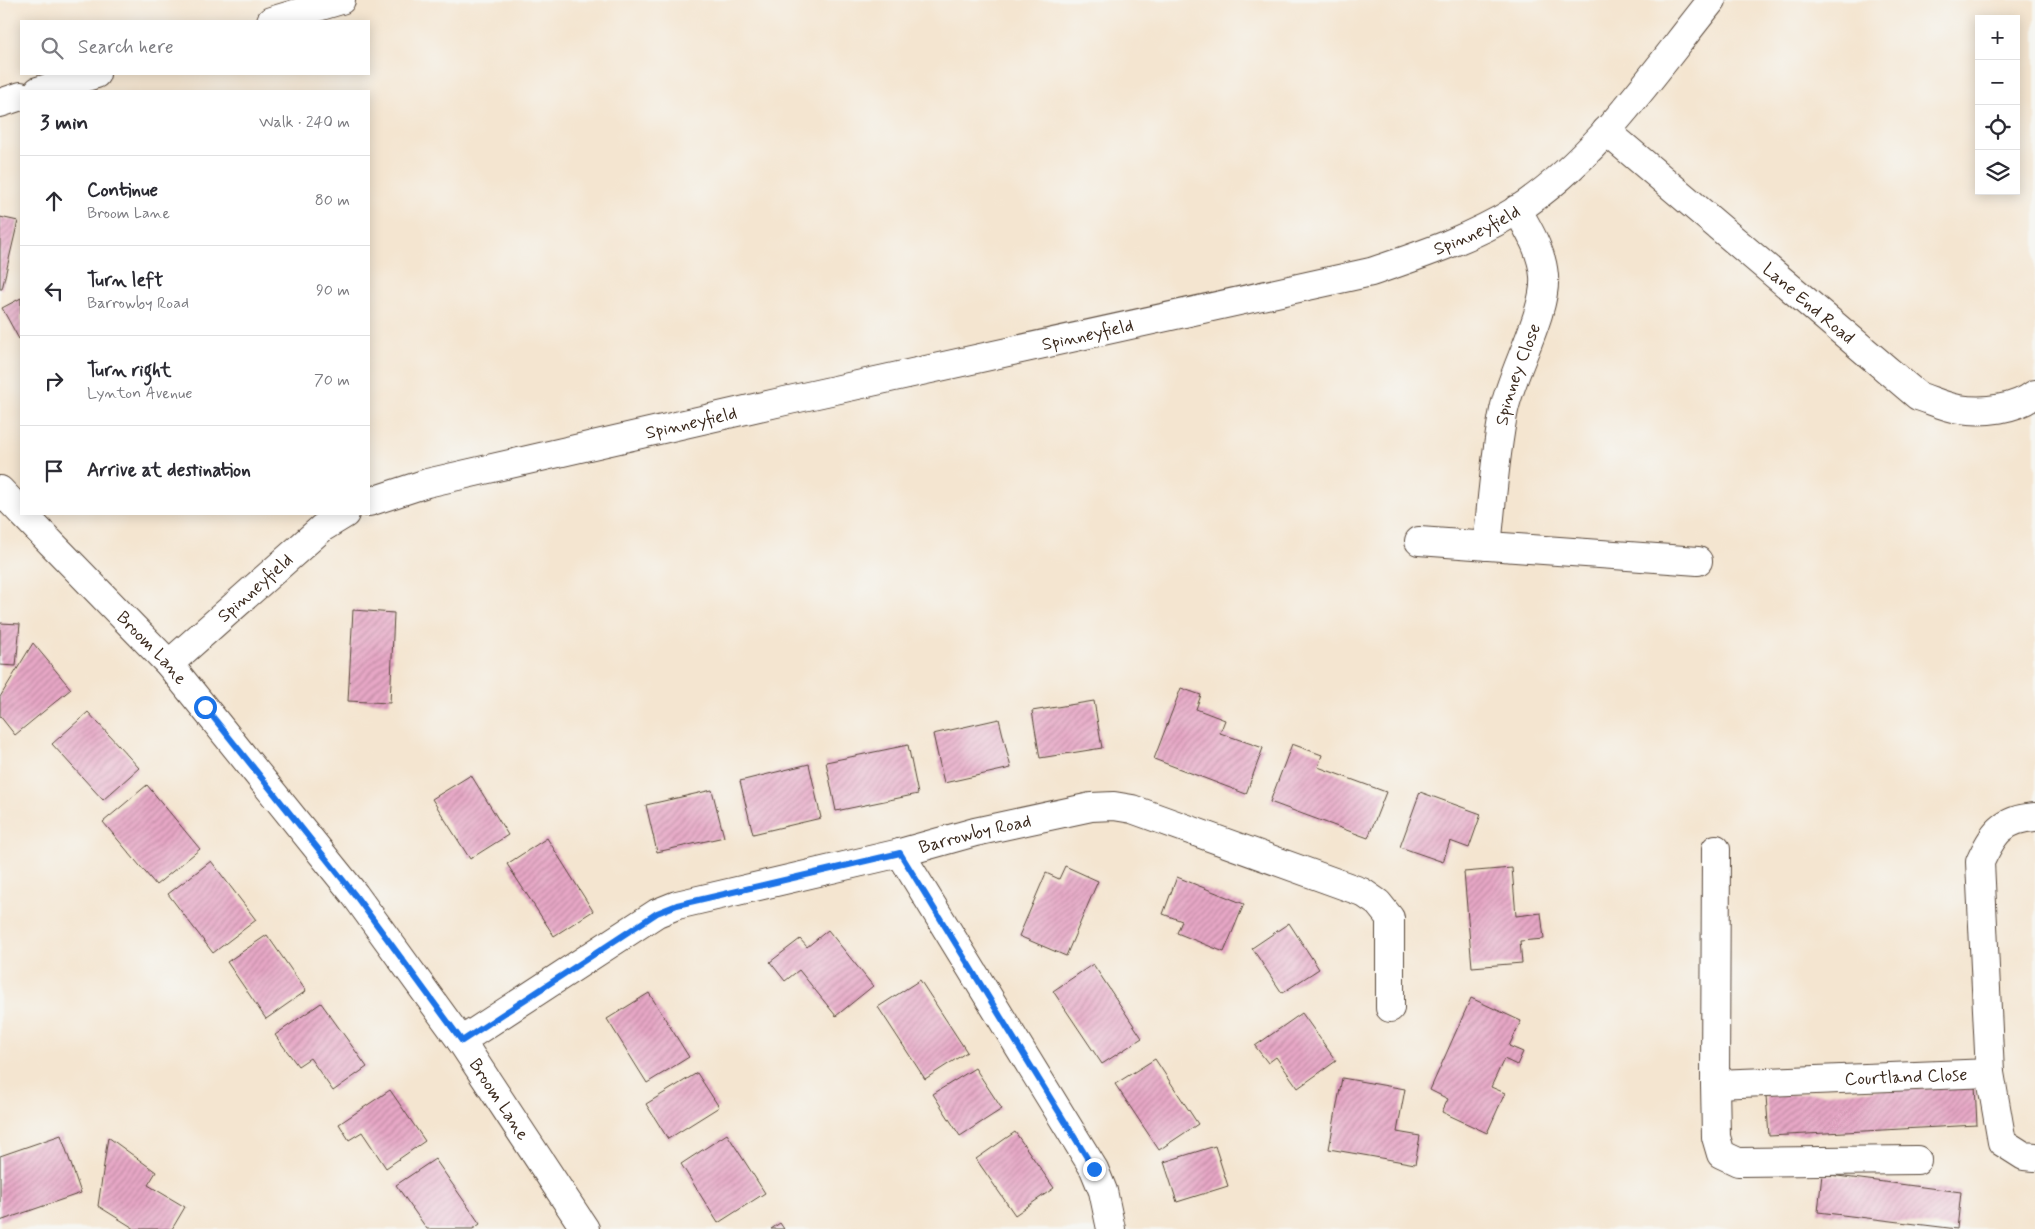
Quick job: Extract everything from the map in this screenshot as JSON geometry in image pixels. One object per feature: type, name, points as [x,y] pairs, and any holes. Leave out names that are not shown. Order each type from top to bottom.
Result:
[{"type":"street","points":[[273,20],[299,6],[341,0]]},
{"type":"street","name":"Spinneyfield","points":[[370,502],[386,494],[446,478],[1371,272],[1438,249],[1481,230],[1517,209],[1557,179],[1606,131],[1712,0]]},
{"type":"street","points":[[41,90],[93,75]]},
{"type":"street","points":[[0,103],[20,96]]},
{"type":"street","name":"Lane End Road","points":[[1606,131],[1918,396],[1959,409],[1996,410],[2026,401],[2035,394]]},
{"type":"street","name":"Spinney Close","points":[[1487,546],[1504,410],[1513,378],[1541,304],[1544,278],[1541,255],[1517,209]]},
{"type":"street","name":"Broom Lane","points":[[0,490],[20,511]]},
{"type":"street","name":"Broom Lane","points":[[24,515],[169,664],[349,887],[462,1041],[584,1229]]},
{"type":"street","name":"Spinneyfield","points":[[169,664],[322,528],[343,515]]},
{"type":"street","points":[[1419,541],[1698,561]]},
{"type":"street","name":"Barrowby Road","points":[[462,1041],[657,913],[677,905],[900,853],[975,832],[1091,807],[1114,806],[1132,809],[1362,892],[1378,903],[1390,918],[1390,1008]]},
{"type":"street","points":[[1990,1073],[1980,862],[1992,836],[2027,817]]},
{"type":"street","points":[[1716,849],[1715,1084],[1716,1136],[1721,1154],[1738,1162],[1917,1160]]},
{"type":"street","points":[[900,853],[1094,1169],[1106,1200],[1112,1229]]},
{"type":"street","name":"Courtland Close","points":[[1715,1084],[1990,1073],[2002,1142],[2024,1156],[2035,1157]]},
{"type":"building","points":[[0,217],[18,221],[2,289],[0,289]]},
{"type":"building","points":[[20,299],[20,338],[19,339],[2,308]]},
{"type":"building","points":[[353,610],[394,613],[390,703],[348,701]]},
{"type":"building","points":[[0,623],[20,624],[16,666],[0,665]]},
{"type":"building","points":[[33,643],[71,689],[15,735],[0,716],[0,697]]},
{"type":"building","points":[[1181,688],[1201,695],[1196,709],[1225,720],[1220,733],[1263,748],[1246,794],[1154,759]]},
{"type":"building","points":[[1094,701],[1102,748],[1040,758],[1032,711]]},
{"type":"building","points":[[88,712],[139,768],[103,800],[52,744]]},
{"type":"building","points":[[999,719],[1011,768],[944,783],[933,734]]},
{"type":"building","points":[[1292,744],[1322,755],[1318,767],[1386,792],[1368,838],[1270,802]]},
{"type":"building","points":[[908,745],[918,794],[836,811],[826,762]]},
{"type":"building","points":[[809,764],[821,818],[753,834],[740,781]]},
{"type":"building","points":[[471,775],[508,835],[470,859],[432,799]]},
{"type":"building","points":[[147,785],[200,849],[156,885],[103,822]]},
{"type":"building","points":[[712,790],[724,837],[657,852],[646,805]]},
{"type":"building","points":[[1420,792],[1481,814],[1469,848],[1450,841],[1443,862],[1400,847]]},
{"type":"building","points":[[547,838],[593,911],[554,936],[507,864]]},
{"type":"building","points":[[211,861],[256,920],[213,953],[168,894]]},
{"type":"building","points":[[1065,866],[1098,881],[1066,956],[1019,936],[1046,873],[1059,879]]},
{"type":"building","points":[[1512,868],[1516,916],[1541,913],[1544,939],[1520,941],[1522,963],[1472,967],[1464,872]]},
{"type":"building","points":[[1177,877],[1244,904],[1224,952],[1177,933],[1182,921],[1163,914]]},
{"type":"building","points":[[1289,923],[1319,969],[1282,993],[1252,948]]},
{"type":"building","points":[[828,930],[873,986],[836,1016],[799,970],[785,981],[770,962],[800,939],[807,947]]},
{"type":"building","points":[[267,935],[306,991],[266,1019],[227,962]]},
{"type":"building","points":[[1093,964],[1142,1038],[1102,1064],[1053,991]]},
{"type":"building","points":[[920,980],[967,1052],[925,1079],[878,1007]]},
{"type":"building","points":[[649,993],[689,1057],[647,1083],[607,1019]]},
{"type":"building","points":[[1471,998],[1521,1021],[1509,1046],[1523,1052],[1517,1065],[1504,1059],[1491,1087],[1505,1093],[1487,1133],[1442,1112],[1448,1099],[1430,1090]]},
{"type":"building","points":[[321,1003],[367,1067],[333,1091],[310,1058],[298,1066],[275,1035]]},
{"type":"building","points":[[1302,1013],[1336,1061],[1298,1088],[1276,1057],[1268,1063],[1255,1046]]},
{"type":"building","points":[[1155,1059],[1198,1124],[1159,1150],[1115,1084]]},
{"type":"building","points":[[975,1068],[1002,1109],[960,1136],[933,1094]]},
{"type":"building","points":[[697,1073],[719,1107],[668,1139],[646,1104]]},
{"type":"building","points":[[1342,1078],[1405,1089],[1397,1132],[1420,1136],[1415,1164],[1329,1149]]},
{"type":"building","points":[[1975,1085],[1977,1125],[1769,1136],[1766,1096]]},
{"type":"building","points":[[390,1090],[425,1141],[386,1168],[362,1132],[349,1140],[339,1124]]},
{"type":"building","points":[[1015,1132],[1054,1188],[1015,1215],[976,1159]]},
{"type":"building","points":[[727,1134],[765,1193],[718,1223],[681,1164]]},
{"type":"building","points":[[61,1135],[81,1193],[0,1221],[0,1156]]},
{"type":"building","points":[[108,1137],[156,1172],[148,1185],[185,1207],[172,1229],[135,1229],[98,1206]]},
{"type":"building","points":[[1215,1146],[1228,1186],[1177,1202],[1164,1162]]},
{"type":"building","points":[[435,1159],[480,1224],[473,1229],[427,1229],[396,1185]]},
{"type":"building","points":[[1822,1174],[1961,1192],[1957,1229],[1818,1212]]},
{"type":"building","points":[[780,1223],[784,1229],[771,1229]]},
{"type":"route","points":[[205,707],[355,895],[462,1041],[657,913],[677,905],[900,853],[1094,1169]]}]
